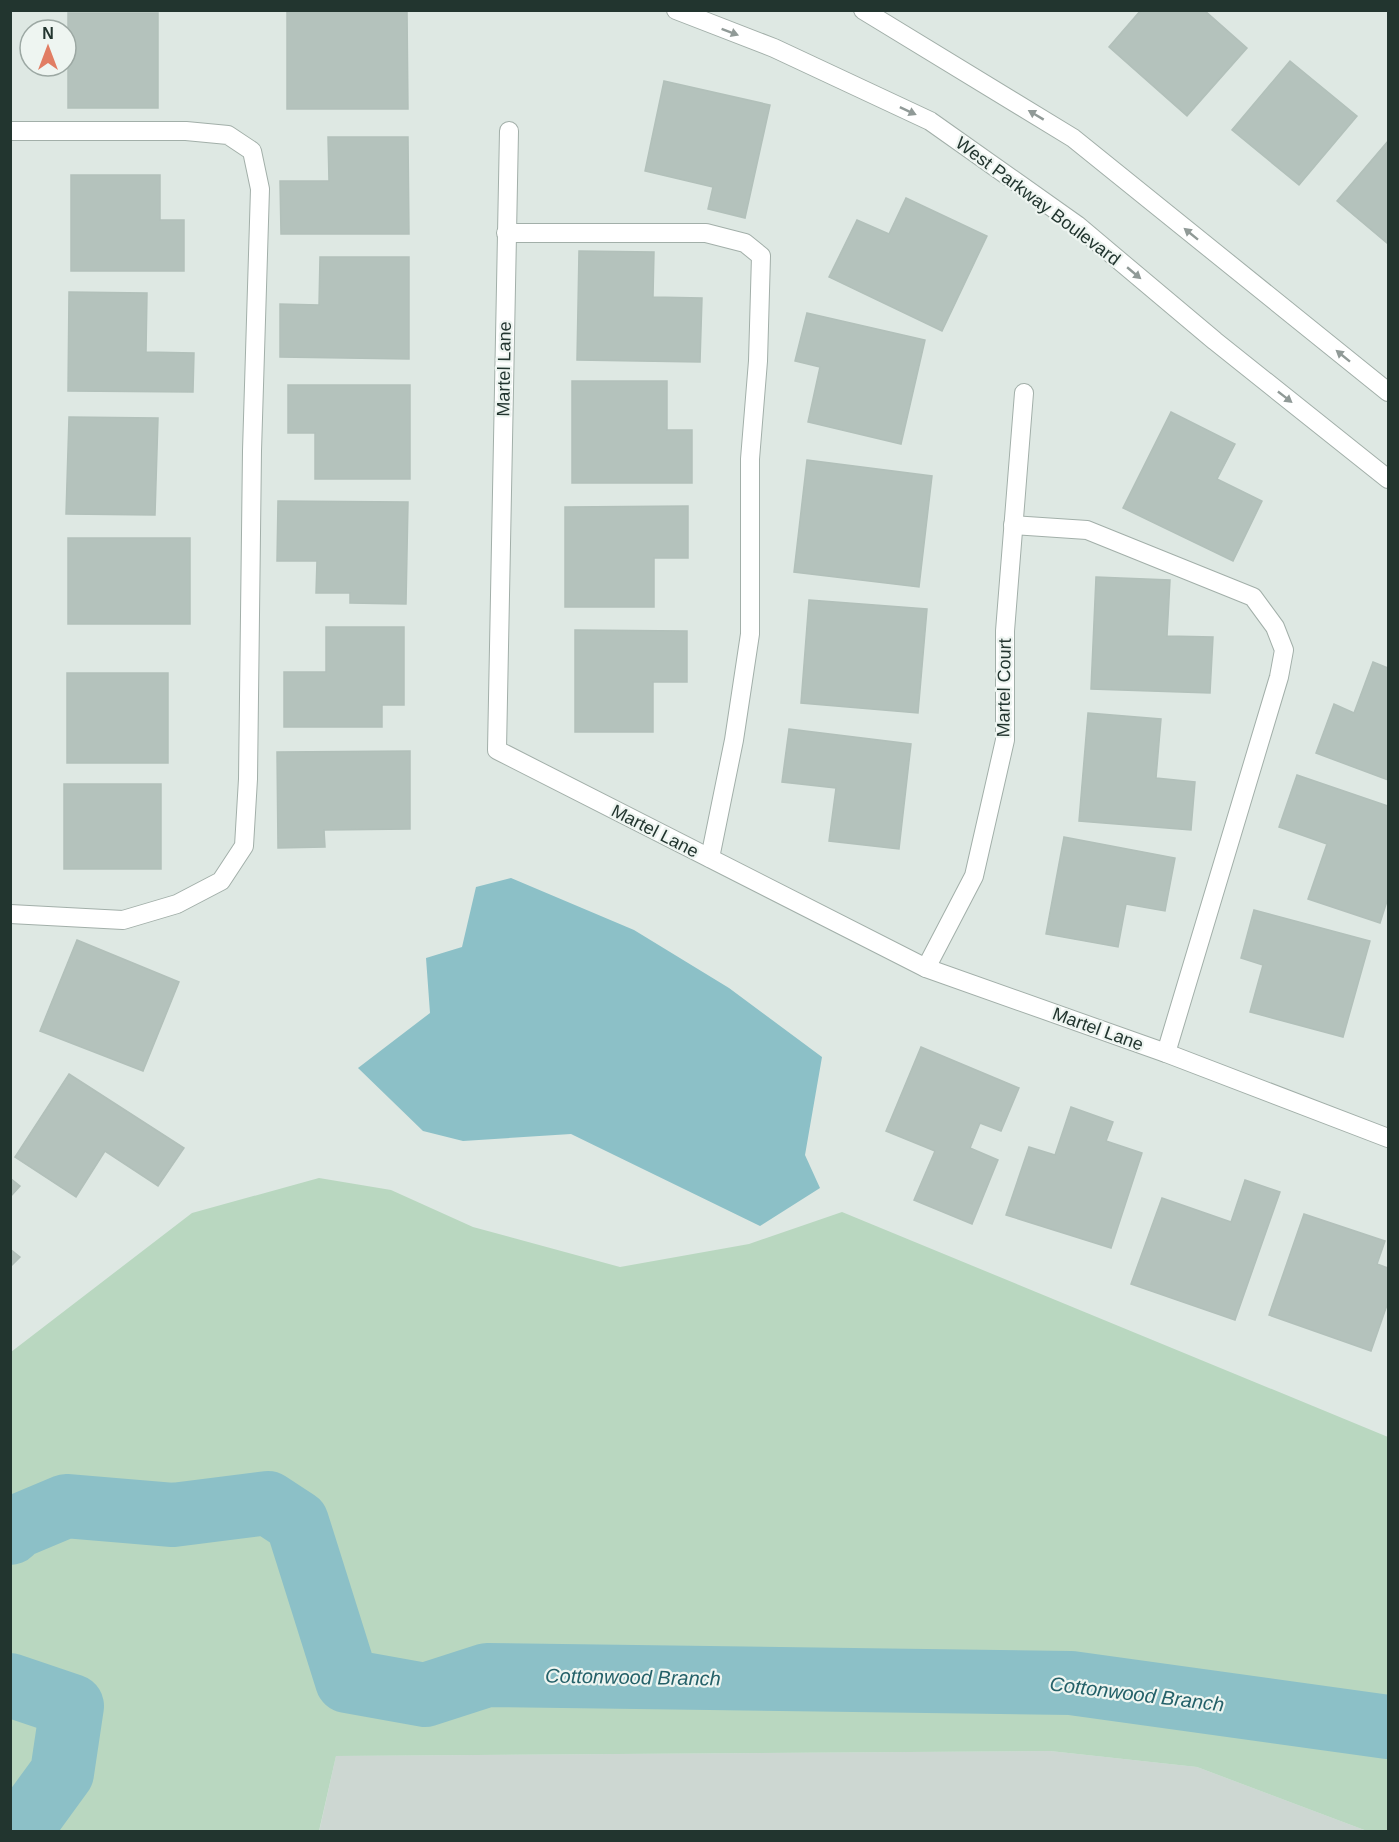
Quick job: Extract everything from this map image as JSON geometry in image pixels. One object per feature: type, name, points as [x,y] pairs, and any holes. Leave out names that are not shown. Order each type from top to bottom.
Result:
[{"type":"street","name":"West Parkway Boulevard","points":[[676,10],[774,48],[930,121],[1077,225],[1215,341],[1389,479]]},
{"type":"street","points":[[863,10],[1073,138],[1389,392]]},
{"type":"street","points":[[10,131],[186,131],[228,135],[252,151],[260,189],[252,451],[249,756],[244,846],[221,881],[177,904],[123,920],[10,914]]},
{"type":"street","name":"Martel Lane","points":[[508,131],[497,750],[926,968],[1166,1053],[1389,1138]]},
{"type":"street","points":[[507,233],[706,233],[745,243],[761,256],[758,361],[750,459],[750,634],[734,740],[710,858]]},
{"type":"street","name":"Martel Court","points":[[926,968],[974,876],[1005,740],[1005,631],[1024,393]]},
{"type":"street","points":[[1013,525],[1088,530],[1253,597],[1275,627],[1284,650],[1279,677],[1166,1053]]},
{"type":"shaded area","points":[[1050,1751],[1197,1767],[1367,1831],[319,1832],[336,1756]]},
{"type":"green space","points":[[319,1178],[391,1190],[473,1227],[620,1267],[749,1244],[842,1212],[1388,1437],[1388,1831],[1367,1831],[1197,1767],[1050,1751],[336,1756],[319,1831],[11,1831],[11,1352],[192,1213]]},
{"type":"water","points":[[511,878],[634,930],[729,988],[822,1057],[805,1155],[820,1188],[760,1226],[571,1134],[463,1141],[423,1131],[358,1068],[430,1013],[426,958],[462,947],[476,887]]},
{"type":"building","points":[[287,10],[407,10],[408,109],[287,109]]},
{"type":"building","points":[[1141,10],[1204,10],[1247,48],[1187,116],[1109,47]]},
{"type":"building","points":[[68,13],[158,13],[158,108],[68,108],[68,78],[78,78],[78,18],[68,18]]},
{"type":"building","points":[[1290,61],[1357,116],[1299,185],[1232,130]]},
{"type":"building","points":[[664,81],[770,105],[745,218],[708,209],[713,187],[645,171]]},
{"type":"building","points":[[328,137],[408,137],[409,234],[281,234],[280,181],[329,181]]},
{"type":"building","points":[[1388,141],[1388,244],[1337,201]]},
{"type":"building","points":[[71,175],[160,175],[160,220],[184,220],[184,271],[71,271]]},
{"type":"building","points":[[906,198],[987,236],[942,331],[829,277],[857,220],[889,234]]},
{"type":"building","points":[[579,251],[654,252],[653,297],[702,298],[700,362],[577,360]]},
{"type":"building","points":[[320,257],[409,257],[409,359],[280,357],[280,304],[319,305]]},
{"type":"building","points":[[69,292],[147,293],[146,352],[194,353],[193,392],[68,391]]},
{"type":"building","points":[[807,313],[925,340],[901,444],[808,422],[820,367],[795,361]]},
{"type":"building","points":[[572,381],[667,381],[667,430],[692,430],[692,483],[572,483]]},
{"type":"building","points":[[288,385],[410,385],[410,479],[315,479],[315,433],[288,433]]},
{"type":"building","points":[[1171,412],[1235,444],[1217,479],[1262,501],[1233,561],[1123,508]]},
{"type":"building","points":[[69,417],[158,418],[155,515],[66,514]]},
{"type":"building","points":[[807,460],[932,476],[919,587],[794,572]]},
{"type":"building","points":[[278,501],[408,502],[406,604],[350,603],[350,593],[316,593],[317,561],[277,561]]},
{"type":"building","points":[[688,506],[688,558],[654,558],[654,607],[565,607],[565,507]]},
{"type":"building","points":[[68,538],[190,538],[190,624],[68,624]]},
{"type":"building","points":[[1096,577],[1170,580],[1167,636],[1213,637],[1210,693],[1091,689]]},
{"type":"building","points":[[809,600],[927,609],[918,713],[801,703]]},
{"type":"building","points":[[326,627],[404,627],[404,705],[382,705],[382,727],[284,727],[284,672],[326,672]]},
{"type":"building","points":[[575,630],[687,631],[687,682],[653,682],[653,732],[575,732]]},
{"type":"building","points":[[1373,662],[1388,668],[1388,780],[1316,753],[1334,704],[1354,713]]},
{"type":"building","points":[[67,673],[168,673],[168,763],[67,763]]},
{"type":"building","points":[[1088,713],[1161,719],[1156,778],[1195,782],[1191,830],[1079,821]]},
{"type":"building","points":[[789,729],[911,744],[899,849],[829,841],[836,788],[782,782]]},
{"type":"building","points":[[410,751],[410,829],[324,830],[325,847],[278,848],[277,752]]},
{"type":"building","points":[[1297,775],[1388,806],[1388,898],[1380,923],[1308,899],[1327,844],[1279,827]]},
{"type":"building","points":[[64,784],[161,784],[161,869],[64,869]]},
{"type":"building","points":[[1064,837],[1175,858],[1165,911],[1126,904],[1118,947],[1046,934]]},
{"type":"building","points":[[1254,910],[1370,941],[1343,1037],[1250,1012],[1263,965],[1241,958]]},
{"type":"building","points":[[77,940],[179,982],[143,1071],[40,1031]]},
{"type":"building","points":[[921,1047],[1019,1088],[1001,1131],[980,1123],[970,1148],[998,1160],[972,1224],[914,1200],[935,1151],[886,1131]]},
{"type":"building","points":[[69,1074],[184,1148],[158,1186],[105,1151],[76,1197],[15,1157]]},
{"type":"building","points":[[1071,1107],[1113,1122],[1106,1141],[1142,1153],[1111,1248],[1006,1215],[1029,1147],[1055,1155]]},
{"type":"building","points":[[10,1178],[20,1186],[10,1197]]},
{"type":"building","points":[[1245,1180],[1280,1192],[1235,1320],[1131,1284],[1162,1198],[1231,1222]]},
{"type":"building","points":[[1304,1214],[1385,1241],[1377,1264],[1388,1268],[1388,1302],[1371,1351],[1269,1315]]},
{"type":"building","points":[[10,1249],[20,1257],[10,1267]]},
{"type":"waterway","name":"Cottonwood Branch","points":[[10,1533],[16,1527],[66,1506],[173,1515],[268,1503],[297,1522],[347,1681],[425,1695],[487,1675],[1071,1683],[1388,1727]]},
{"type":"waterway","name":"Cottonwood Branch","points":[[10,1685],[72,1706],[62,1773],[19,1832]]}]
